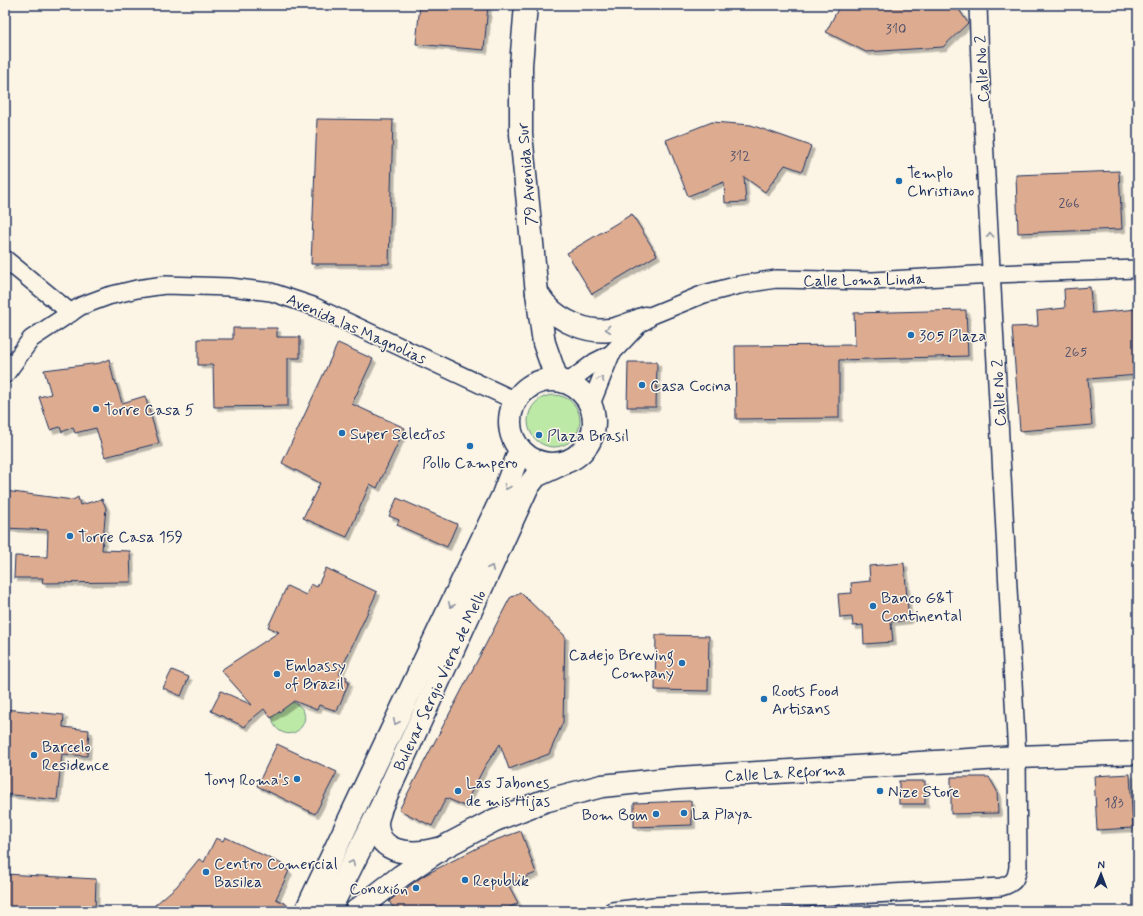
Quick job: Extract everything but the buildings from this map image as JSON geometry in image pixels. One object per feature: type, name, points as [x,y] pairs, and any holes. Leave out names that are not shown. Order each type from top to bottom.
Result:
[{"type":"main road","name":"79 Avenida Sur","points":[[526,5],[521,65],[521,134],[537,293],[544,343],[562,382]]},
{"type":"main road","points":[[537,293],[546,306],[559,316],[579,326],[595,330],[610,330],[645,318]]},
{"type":"main road","name":"79 Avenida Sur","points":[[521,395],[534,372],[544,343]]},
{"type":"main road","points":[[539,382],[562,382],[576,387],[584,394],[591,404],[595,424],[591,441],[584,451],[574,459],[562,464],[550,465],[539,463],[528,458],[513,440],[510,427],[510,415],[521,395],[539,382]]},
{"type":"main road","name":"Bulevar Sergio Viera de Mello","points":[[306,911],[503,495],[520,450]]},
{"type":"main road","name":"Bulevar Sergio Viera de Mello","points":[[329,911],[381,807],[527,488],[536,476],[562,464]]},
{"type":"main road","name":"Calle La Reforma","points":[[356,911],[401,876],[444,847],[495,820],[544,801],[602,786],[678,778],[892,766],[1017,757],[1138,753]]},
{"type":"main road","name":"Calle La Reforma","points":[[381,807],[377,822],[379,832],[384,841],[392,848],[401,852],[413,853],[444,847]]},
{"type":"street","name":"Calle No 2","points":[[612,911],[654,906],[1001,887],[1010,884],[1016,877],[1018,867],[1017,757],[978,5]]},
{"type":"street","points":[[5,259],[71,313]]},
{"type":"street","name":"Calle Loma Linda","points":[[562,382],[611,354],[645,318],[704,294],[740,285],[776,279],[873,282],[992,274],[1138,269]]},
{"type":"street","name":"Avenida las Magnolias","points":[[5,374],[32,339],[81,306],[108,296],[137,289],[165,285],[230,287],[271,292],[313,306],[521,395]]},
{"type":"street","name":"Calle Loma Linda","points":[[591,404],[611,354]]},
{"type":"green space","points":[[549,395],[559,395],[573,402],[580,416],[580,426],[573,440],[559,447],[549,447],[539,443],[532,436],[528,426],[528,416],[532,406],[539,399]]},
{"type":"green space","points":[[292,702],[300,706],[304,712],[305,718],[299,729],[294,733],[287,734],[276,728],[273,721],[273,714]]},
{"type":"place","name":"Templo Christiano","points":[[899,181]]},
{"type":"place","name":"305 Plaza","points":[[911,335]]},
{"type":"place","name":"Casa Cocina","points":[[642,385]]},
{"type":"place","name":"Torre Casa 5","points":[[96,409]]},
{"type":"place","name":"Super Selectos","points":[[342,433]]},
{"type":"place","name":"Plaza Brasil","points":[[539,435]]},
{"type":"place","name":"Pollo Campero","points":[[470,446]]},
{"type":"place","name":"Torre Casa 159","points":[[70,536]]},
{"type":"place","name":"Banco G&T Continental","points":[[873,606]]},
{"type":"place","name":"Cadejo Brewing Company","points":[[682,663]]},
{"type":"place","name":"Embassy of Brazil","points":[[277,674]]},
{"type":"place","name":"Roots Food Artisans","points":[[764,699]]},
{"type":"place","name":"Barcelo Residence","points":[[34,755]]},
{"type":"place","name":"Tony Roma's","points":[[297,779]]},
{"type":"place","name":"Las Jabones de mis Hijas","points":[[458,791]]},
{"type":"place","name":"Nize Store","points":[[880,791]]},
{"type":"place","name":"La Playa","points":[[684,813]]},
{"type":"place","name":"Bom Bom","points":[[656,814]]},
{"type":"place","name":"Centro Comercial Basilea","points":[[206,872]]},
{"type":"place","name":"Republik","points":[[465,880]]},
{"type":"place","name":"Conexión","points":[[416,888]]}]
